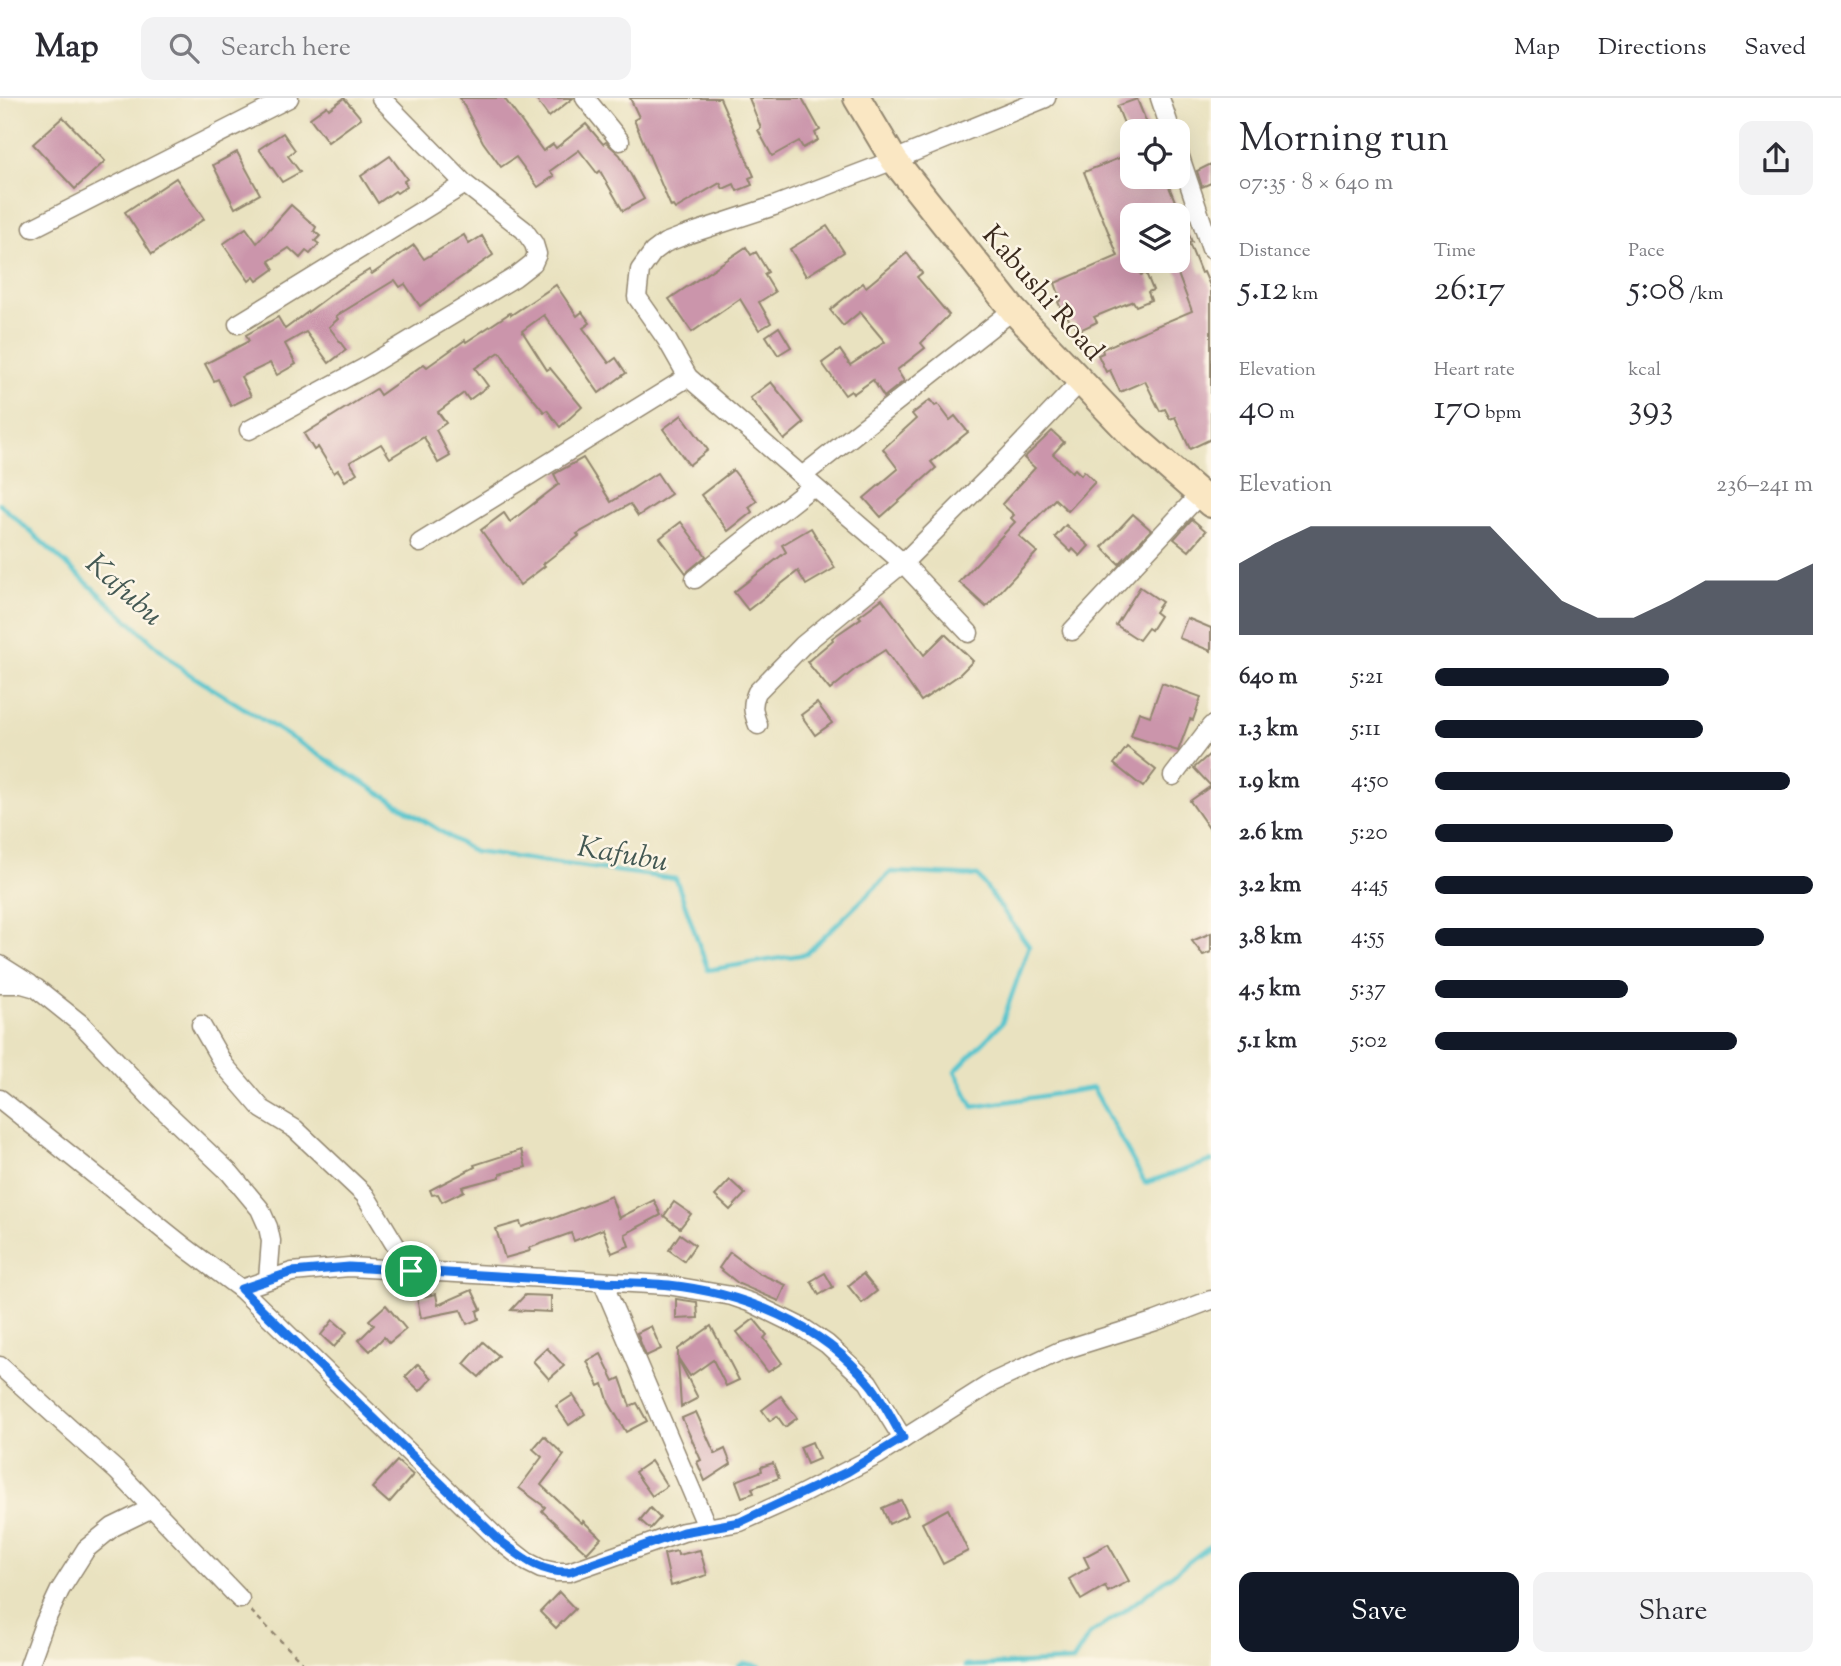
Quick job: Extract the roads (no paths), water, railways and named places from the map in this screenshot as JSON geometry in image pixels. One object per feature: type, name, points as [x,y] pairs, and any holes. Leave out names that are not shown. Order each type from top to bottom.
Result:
[{"type":"main road","name":"Kabushi Road","points":[[857,98],[894,160],[1013,310],[1133,436],[1205,499]]},
{"type":"street","points":[[33,228],[289,98]]},
{"type":"street","points":[[249,430],[366,367],[503,284],[533,263],[537,254],[534,244],[524,230],[465,184],[381,98]]},
{"type":"street","points":[[585,98],[620,141]]},
{"type":"street","points":[[969,633],[903,563],[688,377],[638,298],[640,270],[653,252],[682,236],[775,206],[1046,98]]},
{"type":"street","points":[[1160,98],[1167,119]]},
{"type":"street","points":[[238,324],[465,184]]},
{"type":"street","points":[[1190,186],[1211,248]]},
{"type":"street","points":[[695,579],[807,481],[1013,310]]},
{"type":"street","points":[[420,543],[688,377]]},
{"type":"street","points":[[758,725],[752,709],[752,701],[757,692],[803,645],[903,563],[1080,382]]},
{"type":"street","points":[[1072,631],[1205,499]]},
{"type":"street","points":[[1173,776],[1211,726]]},
{"type":"street","points":[[0,965],[36,988],[82,1024],[153,1100],[230,1173],[260,1209],[271,1241],[268,1279]]},
{"type":"street","points":[[0,984],[22,984],[36,988]]},
{"type":"street","points":[[201,1025],[223,1065],[262,1109],[295,1129],[365,1195],[411,1271]]},
{"type":"street","points":[[0,1099],[241,1289],[452,1491],[492,1533],[527,1562],[556,1572],[569,1572],[683,1532],[740,1522],[857,1466],[993,1382],[1060,1350],[1156,1321],[1211,1300]]},
{"type":"street","points":[[241,1289],[292,1272],[349,1267],[667,1285],[724,1294],[752,1303],[803,1328],[827,1344],[868,1382],[903,1438]]},
{"type":"street","points":[[603,1283],[707,1527]]},
{"type":"street","points":[[0,1366],[99,1453],[240,1599]]},
{"type":"street","points":[[29,1666],[60,1590],[86,1549],[113,1527],[152,1507]]},
{"type":"waterway","name":"Kafubu","points":[[0,504],[183,670],[474,852],[676,879],[708,970],[806,954],[891,872],[978,876],[1029,946],[1002,1023],[955,1071],[973,1107],[1093,1088],[1145,1183],[1211,1161]]},
{"type":"waterway","points":[[965,1666],[1073,1661],[1090,1634],[1211,1545]]},
{"type":"waterway","points":[[739,1666],[744,1663],[760,1666]]}]
